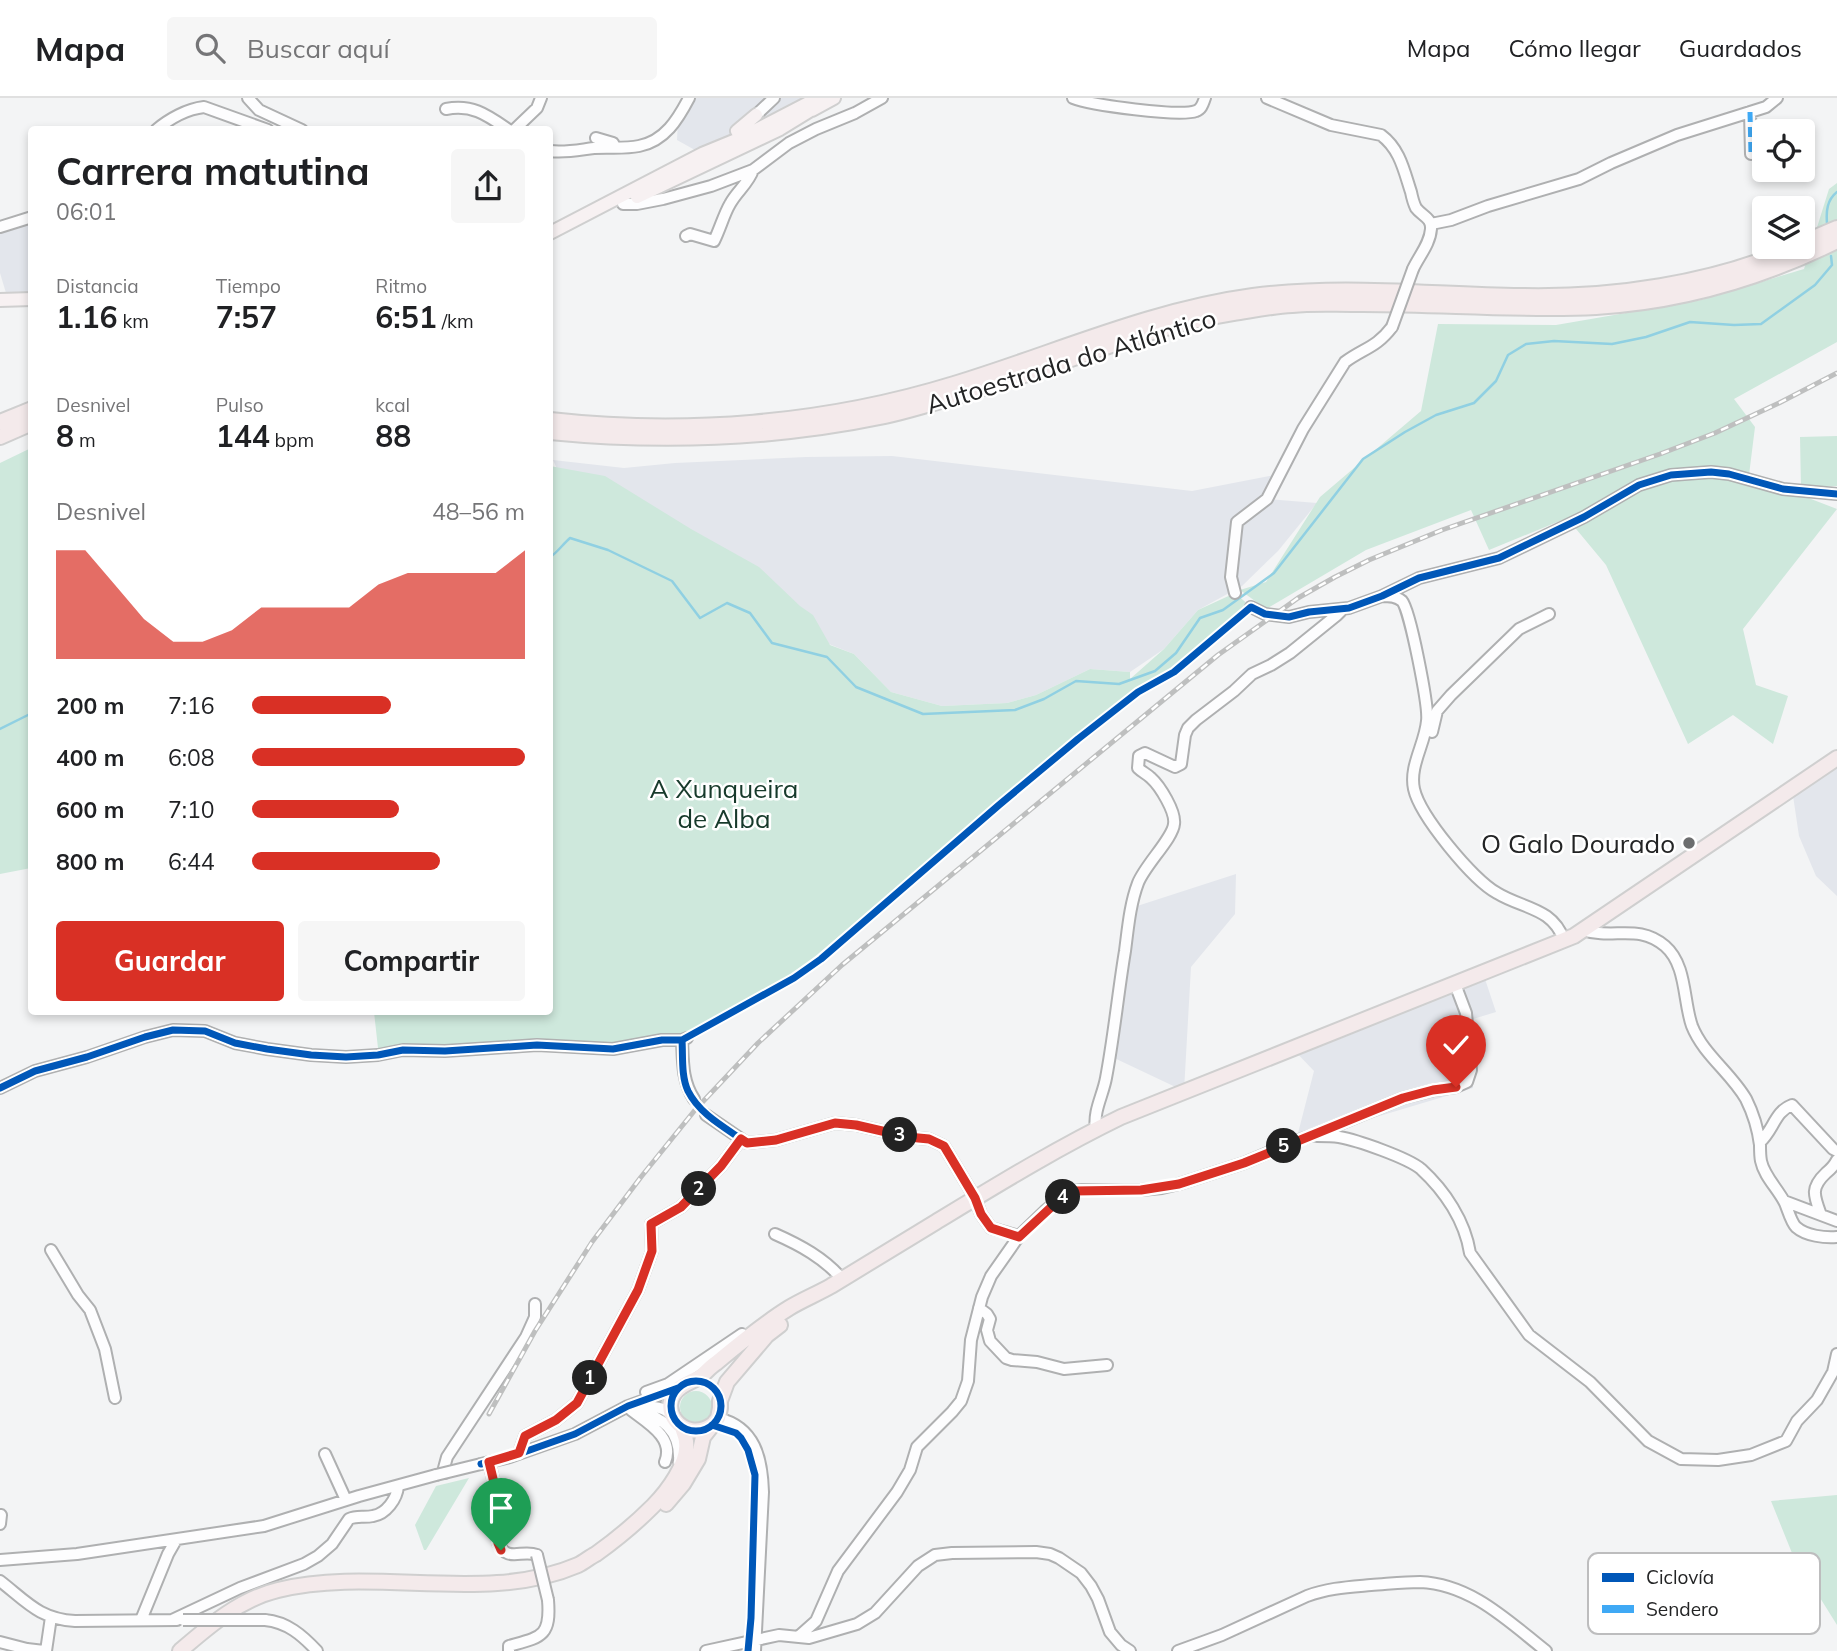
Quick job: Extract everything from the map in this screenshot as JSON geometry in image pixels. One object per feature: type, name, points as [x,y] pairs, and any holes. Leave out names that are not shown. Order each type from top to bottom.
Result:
[{"type":"highway","points":[[1815,237],[1837,228]]},
{"type":"highway","name":"Autoestrada do Atlántico","points":[[553,432],[625,438],[699,438],[811,428],[923,406],[1107,346],[1181,324],[1231,313],[1294,304],[1597,307],[1672,298],[1745,279],[1837,241]]},
{"type":"highway","name":"Autoestrada do Atlántico","points":[[553,419],[627,426],[667,426],[794,418],[873,404],[950,385],[1133,323],[1233,299],[1343,289],[1521,296],[1623,292],[1668,285],[1763,259]]},
{"type":"highway","points":[[0,422],[28,411]]},
{"type":"highway","points":[[0,437],[28,425]]},
{"type":"highway","points":[[579,1564],[626,1532],[658,1501],[678,1472],[685,1458],[687,1443],[671,1408],[672,1398],[683,1385],[700,1376],[787,1309],[829,1287],[975,1198],[1096,1129],[1564,940],[1583,930],[1837,758]]},
{"type":"highway","points":[[180,1651],[236,1608],[277,1590],[352,1580],[481,1584],[518,1581],[544,1576],[579,1564],[630,1538],[651,1521],[683,1484],[698,1459],[704,1437],[715,1421],[727,1382],[767,1335],[829,1287]]},
{"type":"highway","points":[[683,1385],[699,1381],[715,1391],[720,1401]]},
{"type":"highway","points":[[677,1421],[693,1431],[700,1431],[715,1421]]},
{"type":"main road","points":[[553,231],[712,149],[759,121],[835,98]]},
{"type":"main road","points":[[739,134],[750,137],[815,104]]},
{"type":"main road","points":[[553,239],[780,129],[815,104]]},
{"type":"main road","points":[[689,173],[737,144],[739,134]]},
{"type":"main road","points":[[0,294],[28,293]]},
{"type":"main road","points":[[0,300],[28,299]]},
{"type":"street","points":[[248,98],[259,110],[293,126]]},
{"type":"street","points":[[518,126],[537,108],[541,98]]},
{"type":"street","points":[[553,151],[565,153],[637,147],[662,136],[675,123],[689,98]]},
{"type":"street","points":[[623,204],[663,199],[711,186],[752,170],[816,129],[882,98]]},
{"type":"street","points":[[1073,98],[1118,108],[1184,113],[1200,109],[1205,98]]},
{"type":"street","points":[[1235,593],[1231,577],[1237,522],[1266,499],[1303,429],[1345,362],[1377,343],[1392,327],[1413,269],[1429,240],[1431,224],[1416,208],[1396,150],[1388,140],[1381,135],[1331,125],[1267,98]]},
{"type":"street","points":[[1431,224],[1579,179],[1677,135],[1766,107],[1777,98]]},
{"type":"street","points":[[759,121],[769,99]]},
{"type":"street","points":[[446,109],[459,103],[484,113],[503,126]]},
{"type":"street","points":[[161,126],[193,109],[204,107],[257,126]]},
{"type":"street","points":[[1750,112],[1751,154]]},
{"type":"street","points":[[596,138],[613,143],[615,148]]},
{"type":"street","points":[[686,236],[690,234],[714,241],[730,204],[749,180],[752,170]]},
{"type":"street","points":[[0,227],[28,218]]},
{"type":"street","points":[[1251,607],[1265,614],[1289,617],[1343,609],[1382,596],[1419,578],[1499,558],[1584,517],[1639,485],[1671,475],[1711,472],[1729,474],[1783,489],[1837,494]]},
{"type":"street","points":[[1382,596],[1391,596],[1404,604],[1427,702],[1427,720],[1413,772],[1413,787],[1417,799],[1432,825],[1484,884],[1495,893],[1550,918],[1557,924],[1564,940]]},
{"type":"street","points":[[1096,1129],[1094,1121],[1104,1090],[1110,1056],[1130,908],[1143,872],[1170,834],[1175,822],[1171,807],[1158,786],[1138,768],[1139,757],[1141,754],[1148,754],[1170,766],[1181,764],[1185,735],[1196,720],[1252,674],[1290,653],[1343,609]]},
{"type":"street","points":[[1422,740],[1432,733],[1435,717],[1441,706],[1492,654],[1519,629],[1549,614]]},
{"type":"street","points":[[1583,930],[1607,934],[1639,932],[1649,935],[1671,952],[1677,963],[1691,1023],[1698,1040],[1738,1086],[1752,1111],[1760,1142],[1761,1163],[1784,1200],[1795,1227],[1827,1238],[1837,1237]]},
{"type":"street","points":[[804,1637],[816,1621],[838,1571],[897,1492],[910,1470],[917,1447],[961,1401],[968,1381],[971,1340],[979,1308],[991,1276],[1019,1237],[1061,1198],[1074,1191],[1162,1188],[1244,1163],[1403,1098],[1456,1087],[1467,1082],[1471,1070],[1466,1013],[1455,984]]},
{"type":"street","points":[[0,1088],[35,1071],[173,1030],[205,1031],[235,1043],[325,1057],[362,1057],[403,1050],[445,1051],[537,1045],[613,1049],[662,1040],[685,1039],[683,1066],[687,1089],[694,1099]]},
{"type":"street","points":[[1760,1142],[1783,1108],[1792,1105],[1837,1151]]},
{"type":"street","points":[[706,1115],[747,1143],[776,1140],[835,1123],[929,1139],[944,1146],[991,1228],[1019,1237]]},
{"type":"street","points":[[1313,1135],[1339,1137],[1400,1157],[1420,1169],[1445,1196],[1458,1216],[1470,1253],[1529,1335],[1590,1382],[1648,1441],[1681,1459],[1718,1460],[1751,1455],[1786,1441],[1797,1422],[1817,1400],[1833,1372],[1837,1354]]},
{"type":"street","points":[[519,1453],[525,1436],[556,1420],[577,1403],[638,1290],[652,1251],[651,1224],[681,1207],[721,1166],[741,1139]]},
{"type":"street","points":[[1821,1215],[1815,1190],[1816,1182],[1835,1166],[1837,1160]]},
{"type":"street","points":[[1784,1200],[1837,1221]]},
{"type":"street","points":[[775,1234],[830,1265],[842,1279]]},
{"type":"street","points":[[51,1250],[90,1310],[105,1349],[115,1398]]},
{"type":"street","points":[[441,1474],[447,1457],[526,1337],[535,1317],[535,1304]]},
{"type":"street","points":[[979,1308],[990,1319],[987,1330],[990,1341],[1006,1358],[1065,1369],[1107,1365]]},
{"type":"street","points":[[629,1407],[641,1394],[667,1384],[752,1328],[761,1328]]},
{"type":"street","points":[[0,1560],[77,1554],[264,1526],[346,1500],[519,1453],[575,1434],[629,1407],[683,1385]]},
{"type":"street","points":[[629,1407],[657,1407],[666,1410],[677,1421]]},
{"type":"street","points":[[629,1407],[664,1437],[668,1455],[665,1462]]},
{"type":"street","points":[[629,1407],[652,1414],[668,1425],[677,1438],[680,1456],[678,1472]]},
{"type":"street","points":[[715,1421],[732,1421],[745,1432],[753,1444],[762,1468],[756,1646]]},
{"type":"street","points":[[326,1454],[346,1500]]},
{"type":"street","points":[[485,1463],[496,1491],[498,1543],[501,1550],[508,1554],[532,1552],[537,1555],[548,1600],[550,1622],[542,1633],[509,1646],[509,1651]]},
{"type":"street","points":[[177,1620],[240,1588],[318,1556],[332,1544],[349,1518],[376,1516],[381,1513],[396,1495],[398,1486]]},
{"type":"street","points":[[0,1524],[1,1515]]},
{"type":"street","points":[[141,1620],[176,1540]]},
{"type":"street","points":[[706,1651],[756,1646],[783,1635],[804,1637],[864,1622],[918,1566],[936,1555],[1043,1552],[1059,1558],[1081,1573],[1098,1599],[1110,1632],[1130,1651]]},
{"type":"street","points":[[1178,1651],[1222,1635],[1322,1591],[1421,1582],[1453,1587],[1473,1596],[1546,1651]]},
{"type":"street","points":[[2,1587],[51,1618],[278,1622],[292,1629],[317,1651]]},
{"type":"street","points":[[0,1642],[45,1651],[51,1618]]},
{"type":"street","points":[[804,1637],[813,1651]]},
{"type":"shaded area","points":[[691,98],[818,98],[702,154],[677,140],[678,119]]},
{"type":"shaded area","points":[[28,219],[28,293],[6,293],[0,273],[0,227]]},
{"type":"shaded area","points":[[892,456],[1192,491],[1280,474],[1267,499],[1317,503],[1278,551],[1242,586],[1198,610],[1164,649],[1130,672],[1090,669],[1036,695],[1007,703],[942,706],[891,692],[854,654],[791,629],[562,480],[553,460],[624,468],[806,457]]},
{"type":"shaded area","points":[[1837,758],[1837,896],[1816,876],[1799,836],[1792,789]]},
{"type":"shaded area","points":[[1236,874],[1235,914],[1191,967],[1184,1091],[1110,1056],[1131,908]]},
{"type":"shaded area","points":[[1483,973],[1496,1012],[1473,1019],[1473,1088],[1296,1141],[1314,1071],[1292,1048]]},
{"type":"green space","points":[[1837,183],[1837,342],[1734,399],[1755,427],[1749,475],[1837,509],[1743,629],[1756,685],[1788,696],[1773,744],[1733,715],[1688,744],[1606,565],[1567,518],[1489,550],[1471,510],[1366,550],[1266,609],[1240,590],[1266,582],[1320,497],[1421,411],[1438,324],[1556,325],[1701,300],[1804,269],[1807,259],[1815,259],[1815,234],[1829,189]]},
{"type":"green space","points":[[1837,436],[1837,486],[1801,488],[1800,437]]},
{"type":"green space","points":[[28,449],[28,869],[0,874],[0,463]]},
{"type":"green space","name":"A Xunqueira de Alba","points":[[553,467],[605,476],[759,567],[813,615],[830,645],[854,654],[891,692],[942,706],[1007,703],[1036,695],[1090,669],[1130,672],[1130,679],[1164,649],[1198,610],[1235,593],[1251,607],[1170,671],[1135,690],[1072,738],[792,976],[708,1024],[680,1037],[617,1045],[378,1048],[374,1015],[553,1015]]},
{"type":"green space","points":[[696,1391],[707,1396],[712,1407],[707,1418],[696,1423],[685,1418],[680,1407],[685,1396]]},
{"type":"green space","points":[[469,1478],[424,1550],[415,1525],[436,1486]]},
{"type":"green space","points":[[1837,1495],[1837,1625],[1820,1598],[1820,1553],[1792,1553],[1771,1501]]},
{"type":"waterway","points":[[1827,223],[1828,206],[1837,192]]},
{"type":"waterway","points":[[553,555],[570,538],[608,550],[672,581],[700,618],[727,603],[750,613],[772,643],[827,657],[856,687],[923,714],[1015,710],[1044,699],[1076,681],[1119,684],[1155,671],[1176,653],[1200,618],[1223,610],[1274,573],[1363,459],[1436,415],[1474,403],[1496,381],[1508,355],[1526,344],[1554,341],[1612,344],[1646,337],[1690,322],[1761,324],[1815,285],[1832,265],[1831,256]]},
{"type":"waterway","points":[[0,729],[28,715]]},
{"type":"tunnel","points":[[694,1099],[706,1115]]},
{"type":"railway","points":[[489,1414],[535,1331],[592,1242],[695,1110],[758,1043],[842,965],[1218,655],[1298,598],[1369,560],[1442,530],[1715,433],[1837,373]]},
{"type":"marked path","points":[[1750,112],[1751,154]]},
{"type":"cycle path","points":[[0,1088],[35,1071],[173,1030],[205,1031],[235,1043],[267,1049],[346,1057],[403,1050],[445,1051],[537,1045],[613,1049],[662,1040],[682,1040],[794,978],[821,959],[1078,739],[1138,692],[1174,672],[1251,607],[1265,614],[1289,617],[1349,608],[1419,578],[1499,558],[1584,517],[1639,485],[1671,475],[1711,472],[1729,474],[1783,489],[1837,494]]},
{"type":"cycle path","points":[[682,1040],[684,1079],[693,1100],[714,1120],[747,1143],[776,1140],[835,1123],[929,1139],[944,1146],[975,1198]]},
{"type":"cycle path","points":[[519,1453],[525,1436],[556,1420],[577,1403],[638,1290],[652,1251],[651,1224],[681,1207],[721,1166],[741,1139]]},
{"type":"cycle path","points":[[696,1381],[713,1389],[721,1406],[713,1423],[696,1431],[679,1423],[671,1406],[679,1389],[696,1381]]},
{"type":"cycle path","points":[[481,1464],[510,1457],[575,1434],[628,1406],[678,1388]]},
{"type":"cycle path","points":[[712,1425],[736,1433],[741,1438],[748,1450],[755,1475],[748,1651]]},
{"type":"place","name":"O Galo Dourado","points":[[1689,843]]},
{"type":"route","points":[[501,1550],[498,1543],[496,1491],[489,1462],[519,1453],[525,1436],[556,1420],[577,1403],[638,1290],[652,1251],[651,1224],[681,1207],[721,1166],[741,1139],[747,1143],[776,1140],[835,1123],[929,1139],[944,1146],[991,1228],[1019,1237],[1061,1198],[1074,1191],[1141,1190],[1179,1184],[1244,1163],[1403,1098],[1456,1087]]}]
